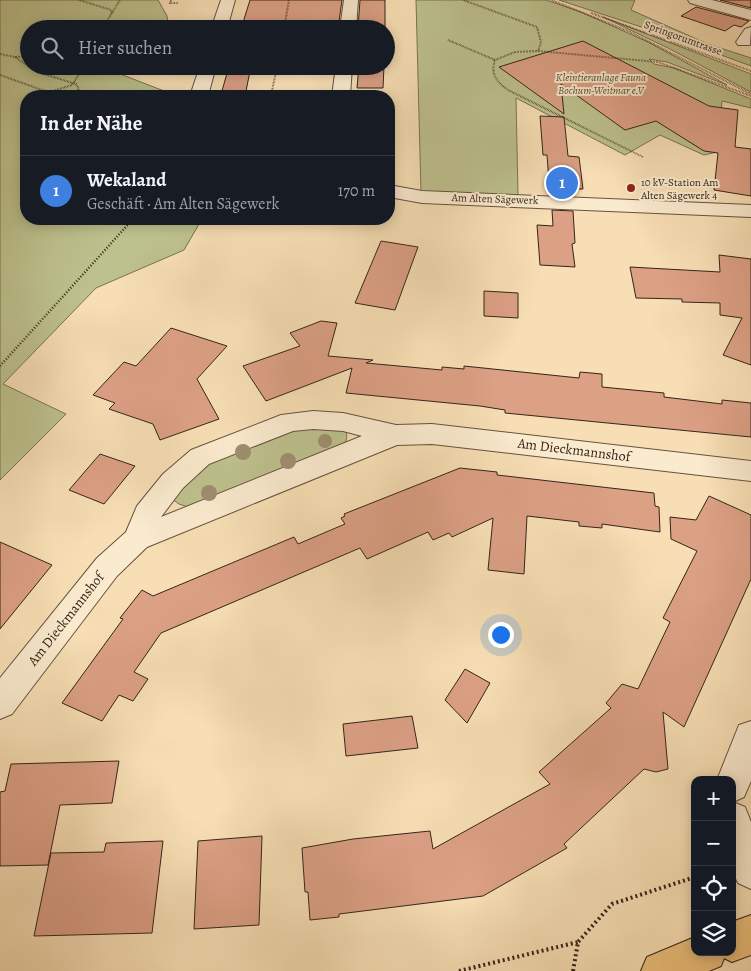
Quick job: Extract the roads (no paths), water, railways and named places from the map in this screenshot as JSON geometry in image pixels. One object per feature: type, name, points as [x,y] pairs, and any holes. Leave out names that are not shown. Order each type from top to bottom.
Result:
[{"type":"main road","points":[[736,940],[751,934]]},
{"type":"main road","points":[[662,971],[698,956]]},
{"type":"street","points":[[222,20],[228,0]]},
{"type":"street","points":[[349,20],[351,0]]},
{"type":"street","points":[[694,0],[751,15]]},
{"type":"street","points":[[200,90],[205,75]]},
{"type":"street","points":[[342,90],[343,75]]},
{"type":"street","name":"Am Alten Sägewerk","points":[[395,192],[422,197],[751,211]]},
{"type":"street","name":"Am Dieckmannshof","points":[[137,539],[147,514],[173,481],[200,457],[290,422],[313,420],[343,422],[396,435],[432,434],[751,471]]},
{"type":"street","name":"Am Dieckmannshof","points":[[0,703],[108,567],[137,539],[366,445],[396,435]]},
{"type":"street","points":[[736,776],[751,737]]},
{"type":"street","points":[[732,821],[751,870]]},
{"type":"place","name":"Wekaland","points":[[562,183]]},
{"type":"place","name":"10 kV-Station Am Alten Sägewerk 4","points":[[631,188]]},
{"type":"park label","name":"Kleintieranlage Fauna Bochum-Weitmar e.V","points":[[601,83]]}]
